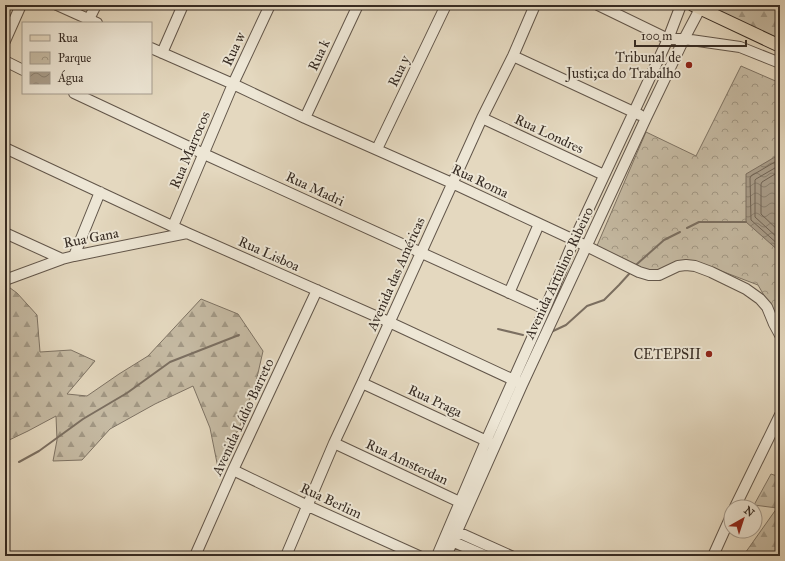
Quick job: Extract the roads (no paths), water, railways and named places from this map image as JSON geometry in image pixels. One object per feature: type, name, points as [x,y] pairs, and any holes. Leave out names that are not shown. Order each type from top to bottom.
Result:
[{"type":"main road","points":[[699,6],[780,46]]},
{"type":"street","points":[[5,41],[21,5]]},
{"type":"street","points":[[57,5],[93,21],[96,5]]},
{"type":"street","points":[[162,53],[183,5]]},
{"type":"street","name":"Rua w","points":[[233,84],[270,5]]},
{"type":"street","name":"Rua k","points":[[305,118],[358,5]]},
{"type":"street","name":"Rua y","points":[[377,149],[446,5]]},
{"type":"street","name":"Avenida das Américas","points":[[286,556],[334,443],[482,118],[513,56],[535,5]]},
{"type":"street","points":[[598,5],[668,39],[684,39],[740,47],[780,63]]},
{"type":"street","name":"Avenida Artulino Ribeiro","points":[[518,382],[545,309],[574,240],[668,39],[681,5]]},
{"type":"street","name":"Avenida Artulino Ribeiro","points":[[446,556],[451,535],[518,382],[586,247],[699,6]]},
{"type":"street","name":"Rua Roma","points":[[152,48],[452,183],[639,272],[649,275],[659,275],[678,266],[686,265],[695,266],[711,272],[746,289],[760,299],[767,307],[780,335]]},
{"type":"street","points":[[513,56],[646,118]]},
{"type":"street","points":[[5,61],[22,70]]},
{"type":"street","name":"Rua Marrocos","points":[[173,226],[233,84]]},
{"type":"street","name":"Rua Madri","points":[[76,94],[204,154],[545,309]]},
{"type":"street","name":"Rua Londres","points":[[482,118],[604,175]]},
{"type":"street","name":"Rua Lisboa","points":[[5,148],[187,233],[390,322],[518,382]]},
{"type":"street","points":[[74,256],[100,192]]},
{"type":"street","points":[[509,293],[539,224]]},
{"type":"street","name":"Rua Gana","points":[[5,233],[62,259],[187,233]]},
{"type":"street","points":[[5,280],[62,259]]},
{"type":"street","name":"Avenida Lídio Barreto","points":[[195,556],[233,470],[317,290]]},
{"type":"street","name":"Rua Praga","points":[[362,383],[491,443]]},
{"type":"street","points":[[739,499],[780,415]]},
{"type":"street","name":"Rua Amsterdan","points":[[334,443],[464,505]]},
{"type":"street","name":"Rua Berlim","points":[[233,470],[308,506],[419,556]]},
{"type":"street","points":[[713,556],[723,534]]},
{"type":"street","points":[[451,535],[486,556]]},
{"type":"street","points":[[451,535],[511,556]]},
{"type":"street","name":"Avenida Artulino Ribeiro","points":[[437,556],[451,535]]},
{"type":"water","points":[[780,154],[780,252],[746,222],[746,174]]},
{"type":"waterway","points":[[687,228],[699,222],[746,222]]},
{"type":"waterway","points":[[637,264],[664,240],[680,232]]},
{"type":"waterway","points":[[551,332],[566,325],[587,306],[604,300],[629,274]]},
{"type":"waterway","points":[[498,329],[523,335]]},
{"type":"waterway","points":[[19,462],[39,451],[83,419],[127,393],[170,362],[239,335]]},
{"type":"place","name":"Tribunal de Justi;ca do Trabalho","points":[[689,65]]},
{"type":"place","name":"CETEPSII","points":[[709,354]]}]
